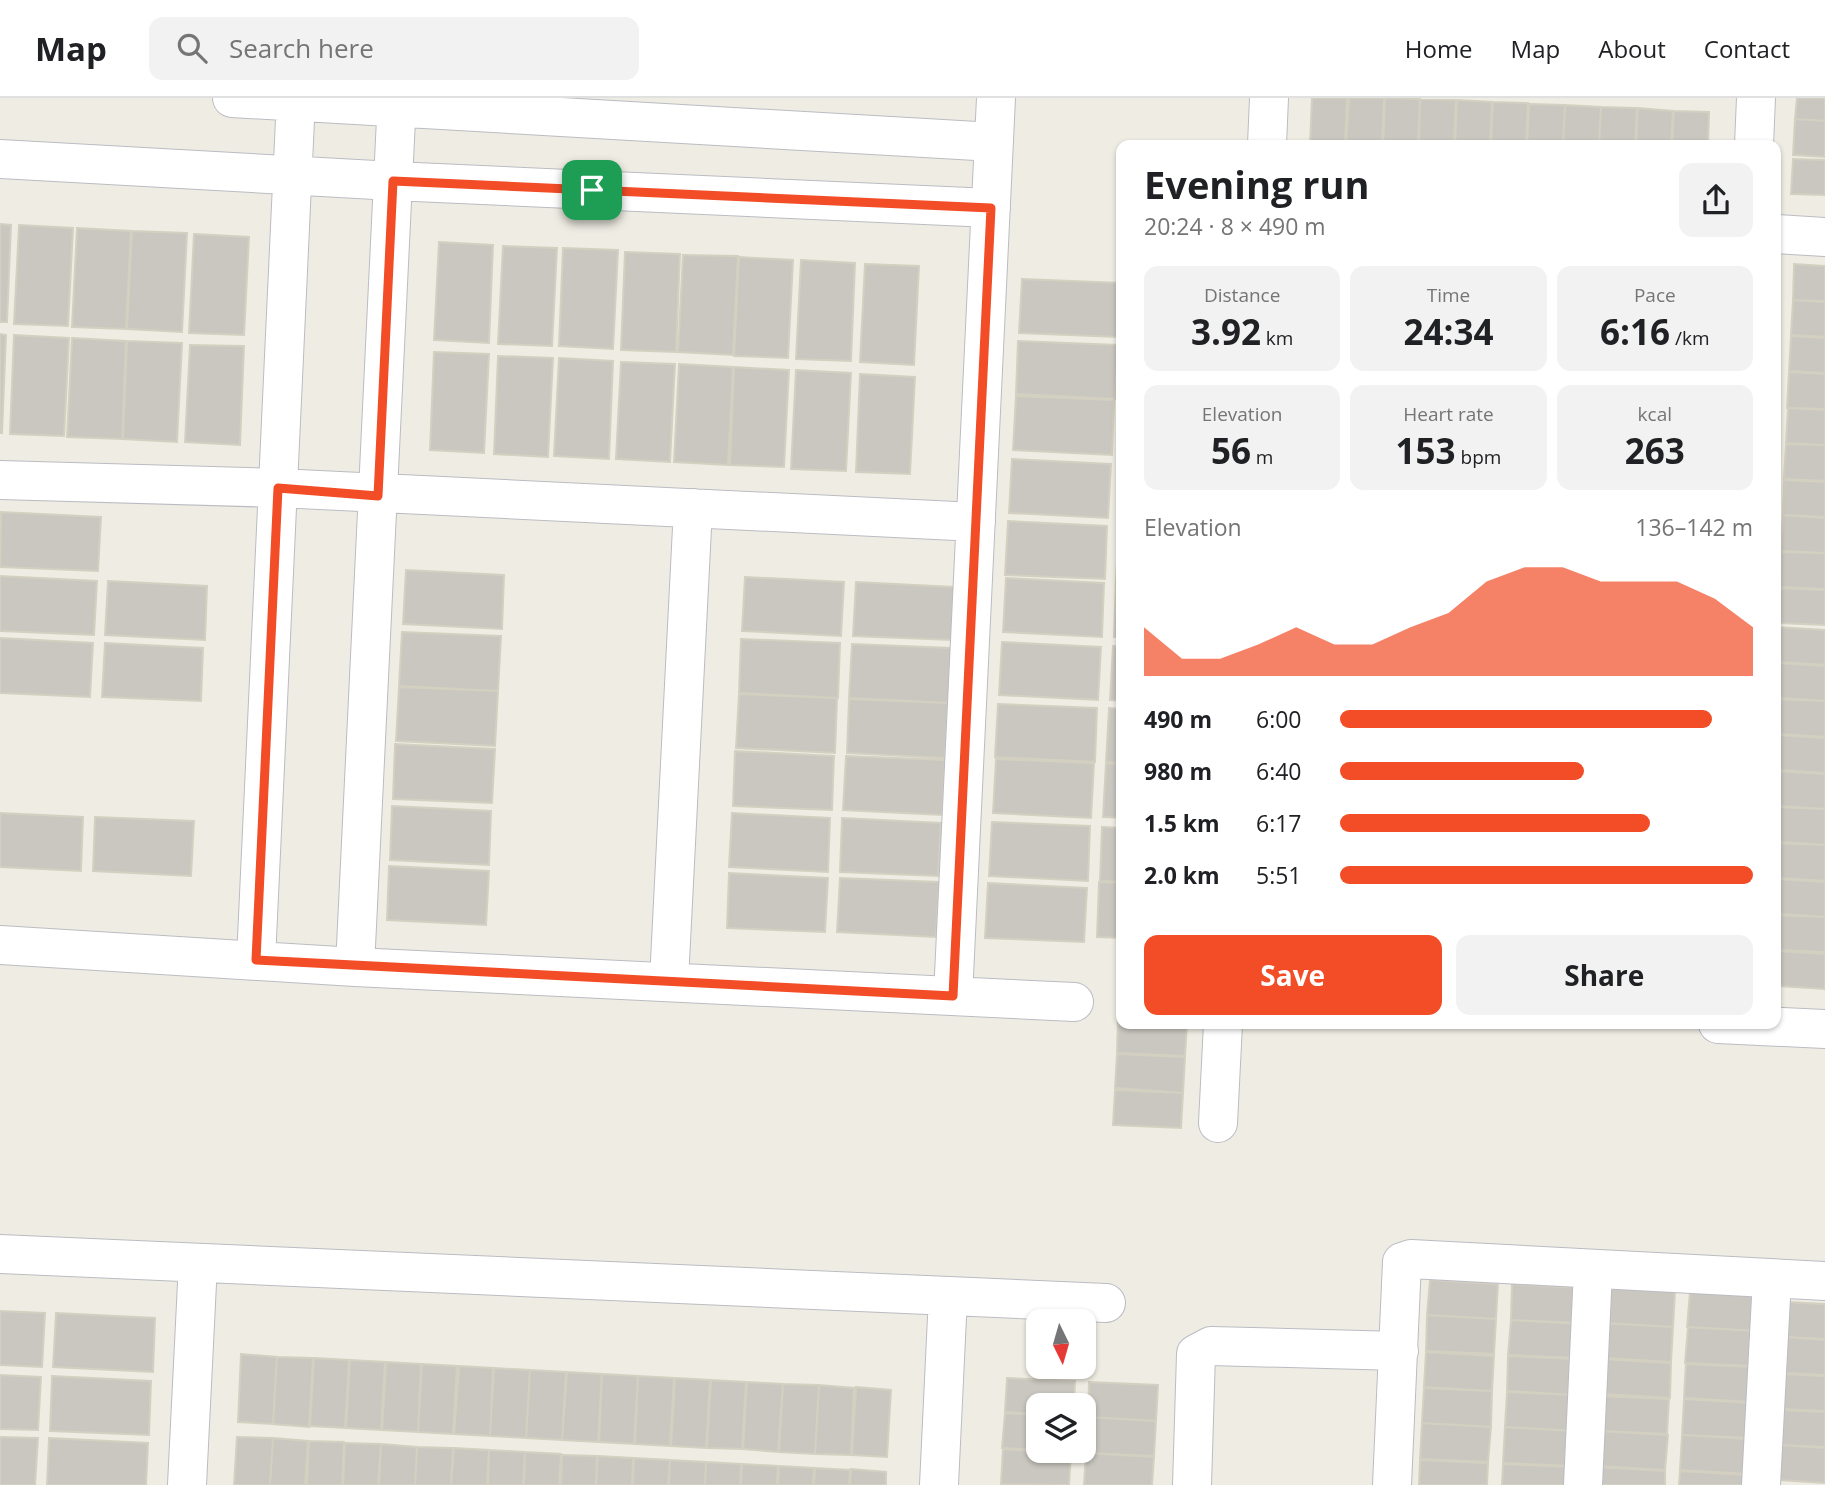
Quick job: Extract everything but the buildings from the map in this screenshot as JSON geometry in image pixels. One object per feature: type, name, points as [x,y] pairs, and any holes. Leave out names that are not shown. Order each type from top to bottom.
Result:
[{"type":"street","points":[[232,98],[396,104],[994,142]]},
{"type":"street","points":[[953,996],[996,98]]},
{"type":"street","points":[[1267,140],[1269,98]]},
{"type":"street","points":[[1754,140],[1756,98]]},
{"type":"street","points":[[256,960],[296,100]]},
{"type":"street","points":[[355,967],[396,104]]},
{"type":"street","points":[[0,159],[293,173],[393,181],[991,208]]},
{"type":"street","points":[[1781,234],[1825,237]]},
{"type":"street","points":[[0,480],[278,488],[378,496],[976,522]]},
{"type":"street","points":[[669,981],[692,508]]},
{"type":"street","points":[[0,945],[355,967],[1074,1002]]},
{"type":"street","points":[[1781,1027],[1825,1029]]},
{"type":"street","points":[[1218,1123],[1223,1029]]},
{"type":"street","points":[[0,1254],[1106,1303]]},
{"type":"street","points":[[1392,1485],[1402,1262],[1411,1259],[1593,1271],[1825,1281]]},
{"type":"street","points":[[187,1485],[198,1263]]},
{"type":"street","points":[[1583,1485],[1593,1271]]},
{"type":"street","points":[[1761,1485],[1772,1279]]},
{"type":"street","points":[[939,1485],[948,1296]]},
{"type":"street","points":[[1192,1485],[1196,1354],[1211,1346],[1399,1351]]},
{"type":"route","points":[[393,181],[592,190],[991,208],[953,996],[256,960],[278,488],[378,496],[393,181]]}]
